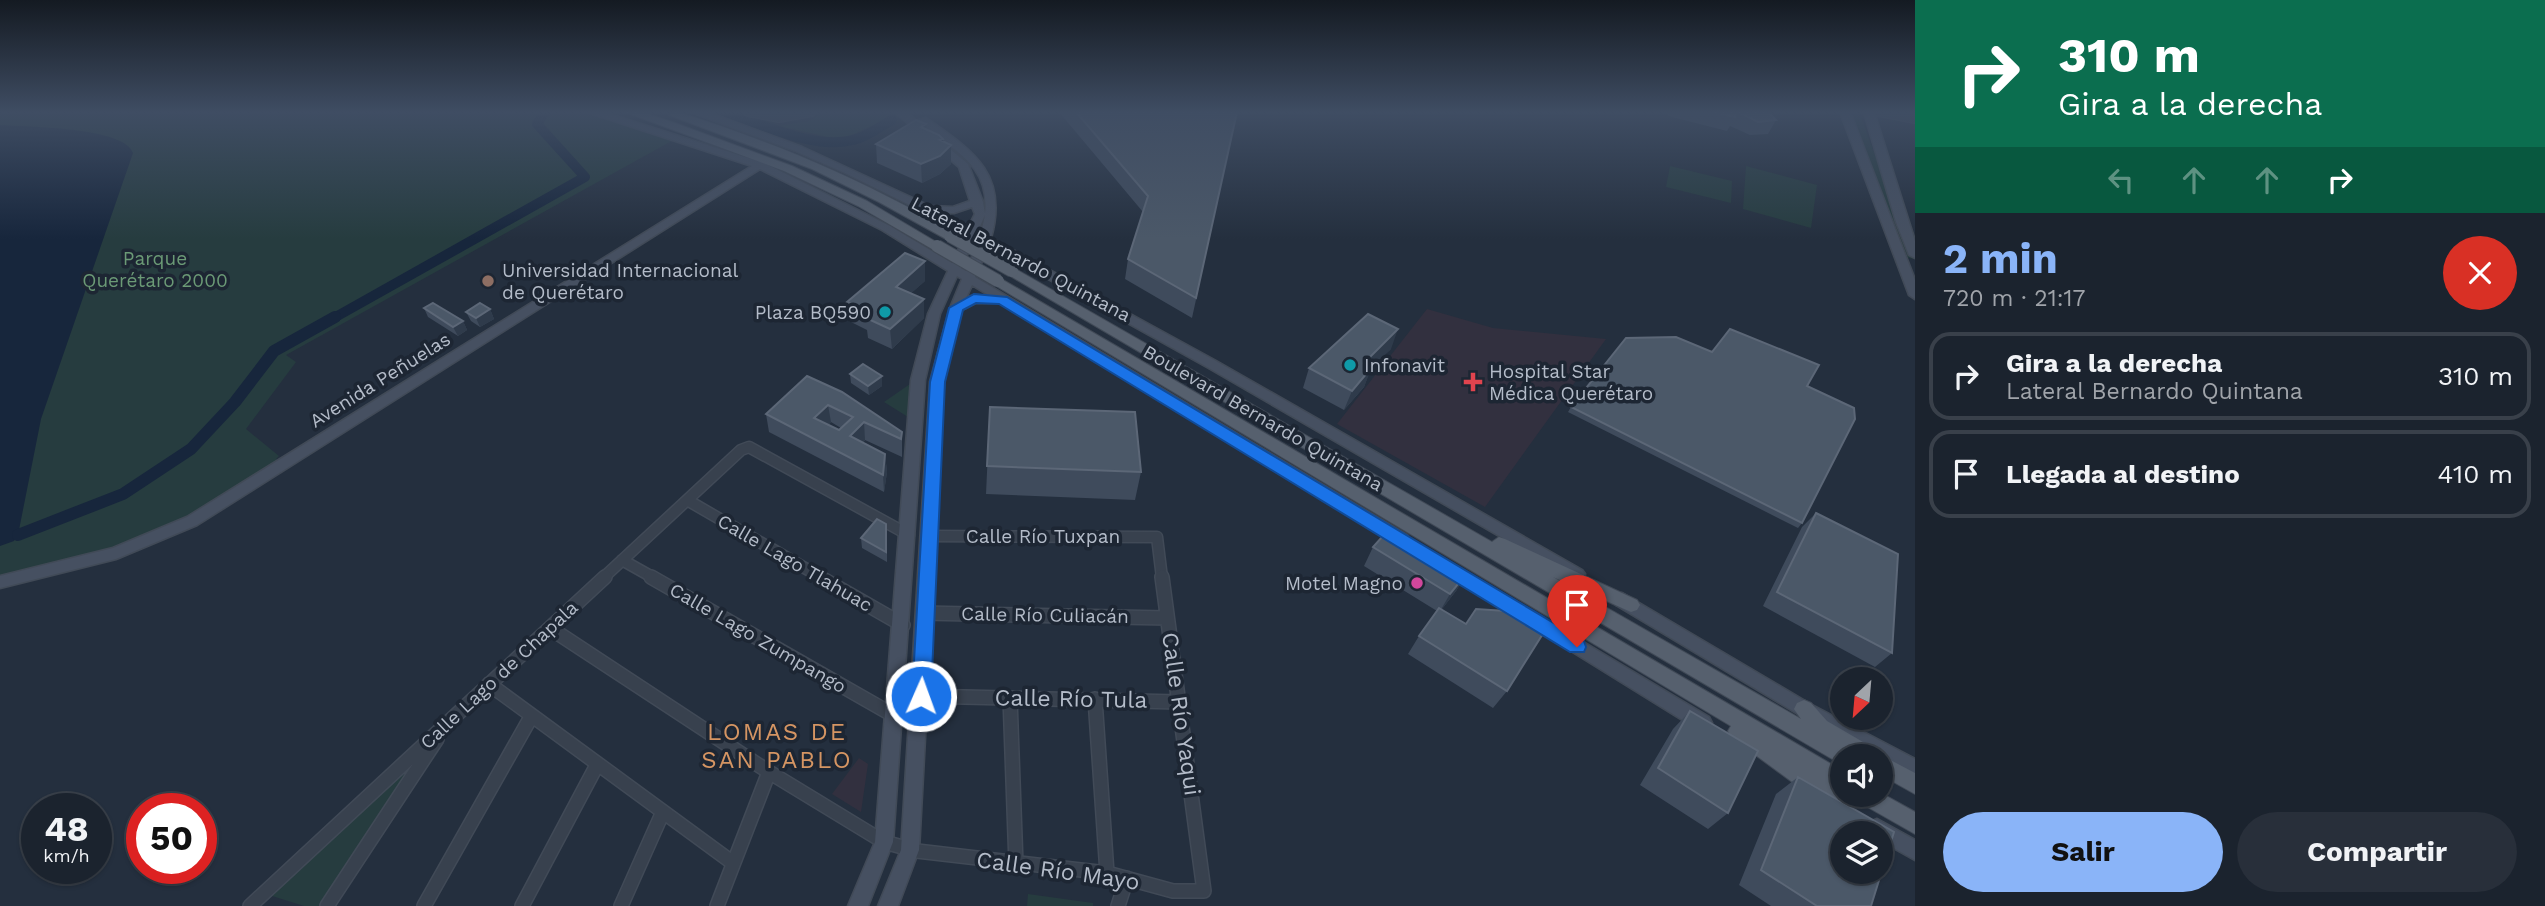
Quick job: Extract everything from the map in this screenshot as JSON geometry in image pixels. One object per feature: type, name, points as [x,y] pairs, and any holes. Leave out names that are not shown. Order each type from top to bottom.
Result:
[{"type":"main road","name":"Boulevard Bernardo Quintana","points":[[757,154],[825,183],[936,252],[1004,275],[1414,506],[1830,747]]},
{"type":"main road","name":"Boulevard Bernardo Quintana","points":[[789,154],[893,203],[950,236],[1004,275],[1830,774]]},
{"type":"main road","points":[[1414,506],[1630,605]]},
{"type":"main road","points":[[1660,673],[1854,815]]},
{"type":"main road","points":[[1804,709],[1821,727],[1849,744]]},
{"type":"main road","points":[[1893,771],[1915,785]]},
{"type":"main road","points":[[1893,784],[1915,796]]},
{"type":"main road","points":[[1886,807],[1915,824]]},
{"type":"street","name":"Lateral Bernardo Quintana","points":[[726,154],[760,165],[812,188],[936,252],[953,269],[967,277],[1004,275],[1144,326],[1630,605],[1804,709],[1915,768]]},
{"type":"street","name":"Lateral Bernardo Quintana","points":[[815,154],[929,209],[986,240],[1004,275],[1002,300],[1915,851]]},
{"type":"street","points":[[888,906],[910,850],[921,696],[923,613],[937,382],[956,308],[967,277],[986,240],[983,211],[964,166],[950,154]]},
{"type":"street","points":[[858,906],[884,842],[893,715],[903,625],[919,380],[929,330],[953,269],[983,211],[988,184],[983,171],[967,154]]},
{"type":"street","points":[[1862,154],[1909,269],[1915,295]]},
{"type":"street","points":[[1882,154],[1915,255]]},
{"type":"street","name":"Avenida Peñuelas","points":[[0,582],[116,554],[192,521],[760,165]]},
{"type":"street","points":[[929,209],[983,211]]},
{"type":"street","points":[[936,252],[948,252],[957,235],[945,218]]},
{"type":"street","points":[[956,308],[974,299],[1002,300]]},
{"type":"street","name":"Calle Lago de Chapala","points":[[250,906],[741,450],[749,447],[909,535]]},
{"type":"street","name":"Calle Lago Tlahuac","points":[[687,500],[903,625]]},
{"type":"street","name":"Calle Río Tuxpan","points":[[928,536],[1157,537]]},
{"type":"street","name":"Calle Río Yaqui","points":[[1157,537],[1205,891]]},
{"type":"street","name":"Calle Lago Zumpango","points":[[622,560],[893,715]]},
{"type":"street","name":"Calle Río Culiacán","points":[[923,613],[1167,618]]},
{"type":"street","name":"Calle Río Mayo","points":[[550,628],[769,772],[884,842],[910,850],[1107,873],[1173,891],[1205,891]]},
{"type":"street","points":[[489,684],[531,718],[733,863]]},
{"type":"street","name":"Calle Río Tula","points":[[921,696],[1179,702]]},
{"type":"street","points":[[1010,698],[1016,864]]},
{"type":"street","points":[[1094,699],[1107,873]]},
{"type":"street","points":[[425,906],[531,718]]},
{"type":"street","points":[[327,906],[448,723]]},
{"type":"street","points":[[522,906],[597,765]]},
{"type":"street","points":[[717,906],[769,772]]},
{"type":"street","points":[[621,906],[662,814]]},
{"type":"street","points":[[1118,906],[1127,878]]},
{"type":"shaded area","name":"Hospital Star Médica Querétaro","points":[[1427,309],[1493,328],[1606,339],[1485,507],[1337,424]]},
{"type":"shaded area","points":[[859,758],[868,764],[861,812],[832,794]]},
{"type":"green space","name":"Parque Querétaro 2000","points":[[0,154],[648,154],[286,355],[296,362],[246,429],[279,456],[276,459],[283,464],[237,496],[116,553],[0,582]]},
{"type":"green space","points":[[1866,154],[1875,154],[1914,259],[1904,257]]},
{"type":"green space","points":[[1670,166],[1732,181],[1731,203],[1666,187]]},
{"type":"green space","points":[[1746,166],[1817,185],[1811,228],[1743,209]]},
{"type":"green space","points":[[910,384],[908,417],[884,402]]},
{"type":"green space","points":[[431,742],[321,906],[304,906],[269,895]]},
{"type":"green space","points":[[1028,894],[1093,903],[1093,906],[1027,906]]},
{"type":"water","points":[[0,154],[133,154],[41,419],[18,535],[14,541],[0,546]]},
{"type":"building","points":[[899,154],[942,154],[921,164]]},
{"type":"building","points":[[1112,154],[1228,154],[1196,298],[1128,259],[1148,196]]},
{"type":"building","points":[[905,253],[925,261],[896,287],[924,299],[890,329],[866,318],[872,313],[847,302]]},
{"type":"building","points":[[433,303],[463,321],[453,327],[424,308]]},
{"type":"building","points":[[480,303],[490,309],[476,318],[466,312]]},
{"type":"building","points":[[1368,314],[1398,329],[1364,363],[1372,367],[1352,391],[1309,368]]},
{"type":"building","points":[[1730,329],[1819,365],[1807,386],[1854,408],[1855,419],[1802,523],[1571,407],[1626,338],[1676,337],[1712,352]]},
{"type":"building","points":[[863,364],[882,376],[868,386],[850,374]]},
{"type":"building","points":[[807,376],[842,392],[902,432],[901,439],[864,422],[850,436],[885,454],[883,475],[766,414]],"holes":[[[828,405],[853,417],[839,430],[814,418]]]},
{"type":"building","points":[[990,407],[1135,412],[1141,472],[987,466]]},
{"type":"building","points":[[1816,513],[1898,554],[1892,653],[1777,592]]},
{"type":"building","points":[[877,519],[886,524],[886,552],[861,538]]},
{"type":"building","points":[[1391,527],[1467,573],[1450,594],[1373,547]]},
{"type":"building","points":[[1439,608],[1466,624],[1476,609],[1521,612],[1525,621],[1544,632],[1507,691],[1419,636]]},
{"type":"building","points":[[1690,711],[1758,751],[1728,813],[1658,768]]},
{"type":"building","points":[[1798,777],[1830,795],[1830,807],[1850,807],[1875,821],[1830,821],[1830,884],[1878,884],[1871,906],[1817,906],[1761,870]]},
{"type":"waterway","points":[[332,319],[585,177],[564,154]]},
{"type":"waterway","points":[[18,535],[123,494],[191,449],[235,402],[274,351],[335,317]]},
{"type":"place","name":"Universidad Internacional de Querétaro","points":[[488,281]]},
{"type":"place","name":"Plaza BQ590","points":[[885,312]]},
{"type":"place","name":"Infonavit","points":[[1350,365]]},
{"type":"place","name":"Hospital Star Médica Querétaro","points":[[1473,382]]},
{"type":"place","name":"Motel Magno","points":[[1417,583]]},
{"type":"district","name":"LOMAS DE SAN PABLO","points":[[777,746]]},
{"type":"route","points":[[921,696],[923,613],[937,382],[956,308],[965,302],[986,298],[1002,300],[1086,349],[1577,647]]}]
